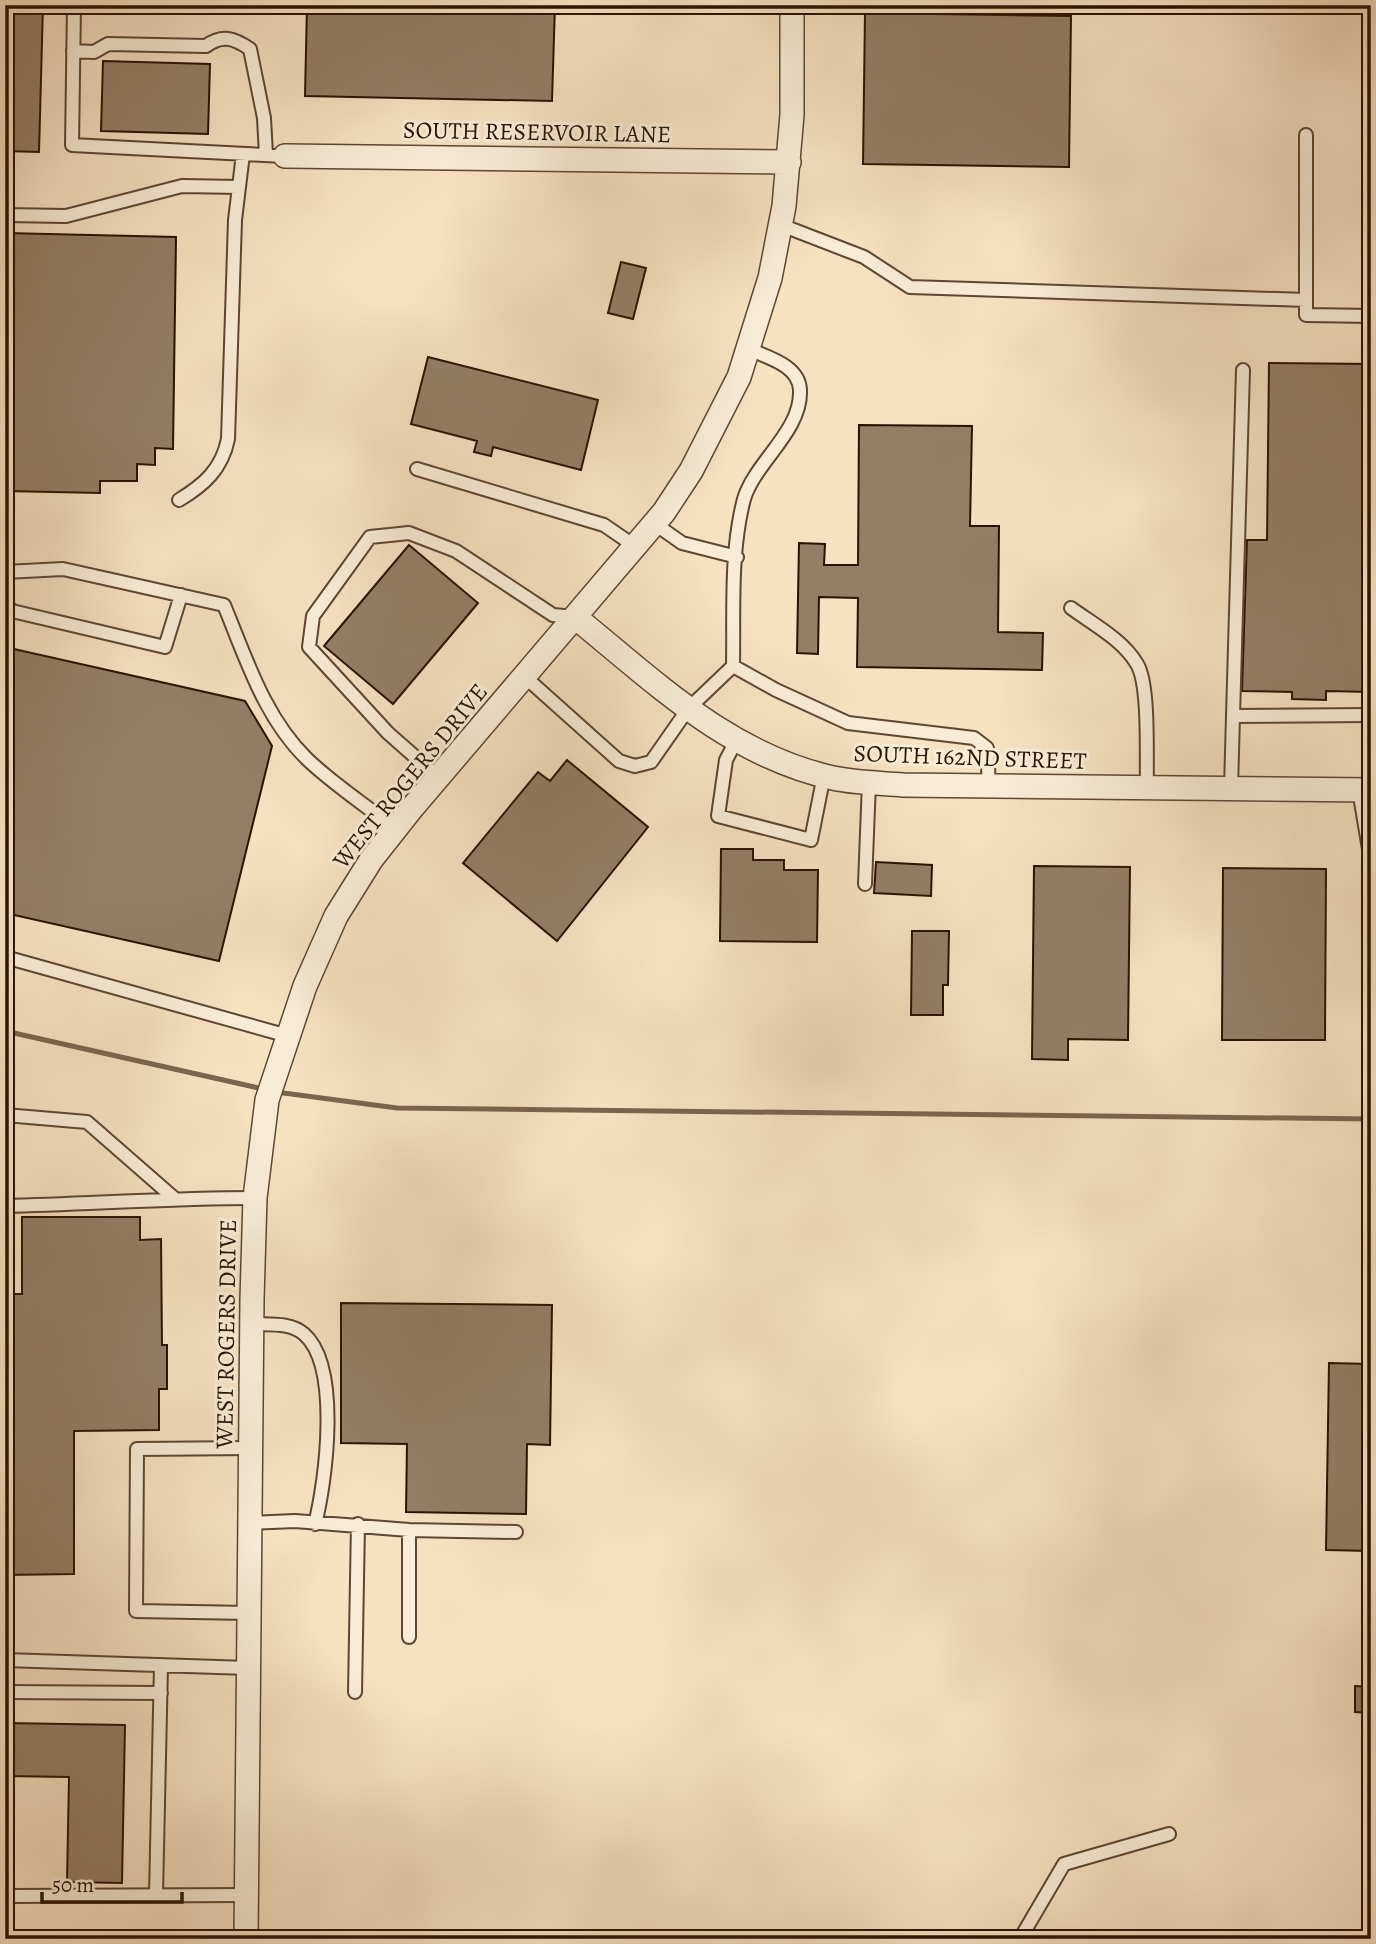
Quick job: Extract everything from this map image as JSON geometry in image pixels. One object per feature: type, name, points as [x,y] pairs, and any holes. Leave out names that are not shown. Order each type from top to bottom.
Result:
[{"type":"street","name":"WEST ROGERS DRIVE","points":[[246,1939],[255,1198],[270,1090],[305,986],[336,916],[371,860],[438,777],[655,524],[708,439],[749,349],[770,278],[781,225],[789,162],[792,5]]},
{"type":"street","name":"SOUTH RESERVOIR LANE","points":[[275,155],[789,162]]},
{"type":"street","name":"SOUTH 162ND STREET","points":[[575,617],[688,709],[736,741],[771,758],[824,775],[869,782],[989,786],[1365,790]]},
{"type":"lane","points":[[73,51],[94,52],[108,44],[206,46],[217,38],[235,39],[250,49],[264,118],[275,155],[72,145],[73,51],[74,5]]},
{"type":"lane","points":[[1306,135],[1306,315],[1371,316]]},
{"type":"lane","points":[[178,500],[206,482],[225,454],[228,439],[239,187],[243,154]]},
{"type":"lane","points":[[5,215],[66,216],[182,186],[239,187]]},
{"type":"lane","points":[[781,225],[864,257],[910,287],[1306,300]]},
{"type":"lane","points":[[524,676],[619,761],[635,766],[651,762],[688,709],[733,666],[737,557],[745,497],[794,416],[800,391],[796,374],[780,363],[749,349]]},
{"type":"lane","points":[[1231,788],[1242,370]]},
{"type":"lane","points":[[418,469],[604,525],[636,547]]},
{"type":"lane","points":[[655,524],[682,543],[737,557]]},
{"type":"lane","points":[[438,777],[388,733],[309,647],[313,616],[370,537],[409,533],[444,547],[553,615],[575,617]]},
{"type":"lane","points":[[5,572],[64,569],[224,605],[249,670],[268,707],[295,745],[326,775],[395,829]]},
{"type":"lane","points":[[5,603],[12,611],[165,647],[181,595]]},
{"type":"lane","points":[[1071,608],[1110,635],[1138,664],[1144,685],[1147,788]]},
{"type":"lane","points":[[733,666],[776,690],[848,723],[974,738],[987,748],[989,786]]},
{"type":"lane","points":[[1233,716],[1371,715]]},
{"type":"lane","points":[[736,741],[726,760],[718,816],[811,840],[824,775]]},
{"type":"lane","points":[[865,884],[869,782]]},
{"type":"lane","points":[[1365,790],[1371,861]]},
{"type":"lane","points":[[5,957],[288,1035]]},
{"type":"lane","points":[[5,1115],[87,1122],[174,1198]]},
{"type":"lane","points":[[5,1206],[106,1204],[174,1198],[255,1198]]},
{"type":"lane","points":[[252,1324],[288,1325],[305,1335],[317,1354],[327,1390],[323,1494],[315,1524]]},
{"type":"lane","points":[[249,1613],[136,1611],[137,1449],[251,1448]]},
{"type":"lane","points":[[250,1523],[295,1521],[409,1530],[516,1532]]},
{"type":"lane","points":[[355,1692],[358,1524]]},
{"type":"lane","points":[[409,1530],[409,1637]]},
{"type":"lane","points":[[5,1661],[248,1668]]},
{"type":"lane","points":[[156,1895],[161,1665]]},
{"type":"lane","points":[[5,1692],[161,1693]]},
{"type":"lane","points":[[1020,1939],[1064,1864],[1170,1834]]},
{"type":"lane","points":[[5,1896],[247,1895]]},
{"type":"building","points":[[5,5],[43,5],[39,152],[5,151]]},
{"type":"building","points":[[307,5],[555,5],[552,101],[305,96]]},
{"type":"building","points":[[865,13],[1071,16],[1069,167],[863,164]]},
{"type":"building","points":[[103,61],[210,64],[208,134],[101,131]]},
{"type":"building","points":[[5,233],[176,237],[173,449],[155,448],[155,465],[137,464],[137,481],[100,481],[100,493],[5,491]]},
{"type":"building","points":[[621,262],[646,268],[633,319],[608,313]]},
{"type":"building","points":[[428,357],[598,400],[581,470],[493,447],[491,456],[474,452],[477,441],[411,424]]},
{"type":"building","points":[[1269,363],[1371,364],[1371,692],[1326,691],[1326,700],[1292,699],[1292,692],[1242,691],[1247,540],[1267,540]]},
{"type":"building","points":[[859,425],[972,426],[970,526],[999,526],[998,632],[1043,633],[1042,670],[857,667],[858,598],[819,597],[818,654],[797,653],[799,543],[825,544],[824,565],[858,565]]},
{"type":"building","points":[[409,545],[478,603],[393,704],[324,646]]},
{"type":"building","points":[[5,647],[245,701],[272,746],[219,961],[5,913]]},
{"type":"building","points":[[567,760],[648,827],[557,941],[463,863],[538,772],[550,781]]},
{"type":"building","points":[[721,849],[753,849],[753,860],[784,860],[784,870],[818,870],[817,942],[720,941]]},
{"type":"building","points":[[876,862],[932,865],[931,896],[874,893]]},
{"type":"building","points":[[1034,866],[1130,867],[1128,1040],[1068,1039],[1068,1060],[1032,1059]]},
{"type":"building","points":[[1223,868],[1326,869],[1325,1040],[1222,1040]]},
{"type":"building","points":[[912,931],[949,931],[948,985],[943,985],[943,1015],[911,1015]]},
{"type":"building","points":[[22,1217],[140,1217],[140,1240],[161,1239],[162,1345],[167,1345],[167,1389],[159,1389],[159,1430],[74,1431],[74,1574],[5,1575],[5,1294],[22,1294]]},
{"type":"building","points":[[341,1303],[552,1305],[550,1445],[527,1444],[526,1514],[406,1512],[407,1444],[341,1443]]},
{"type":"building","points":[[1329,1363],[1371,1364],[1371,1551],[1326,1550]]},
{"type":"building","points":[[1355,1686],[1371,1687],[1371,1713],[1355,1712]]},
{"type":"building","points":[[5,1723],[125,1725],[122,1883],[67,1882],[69,1777],[5,1776]]},
{"type":"waterway","points":[[5,1031],[263,1089]]},
{"type":"waterway","points":[[276,1092],[397,1108],[1371,1119]]}]
